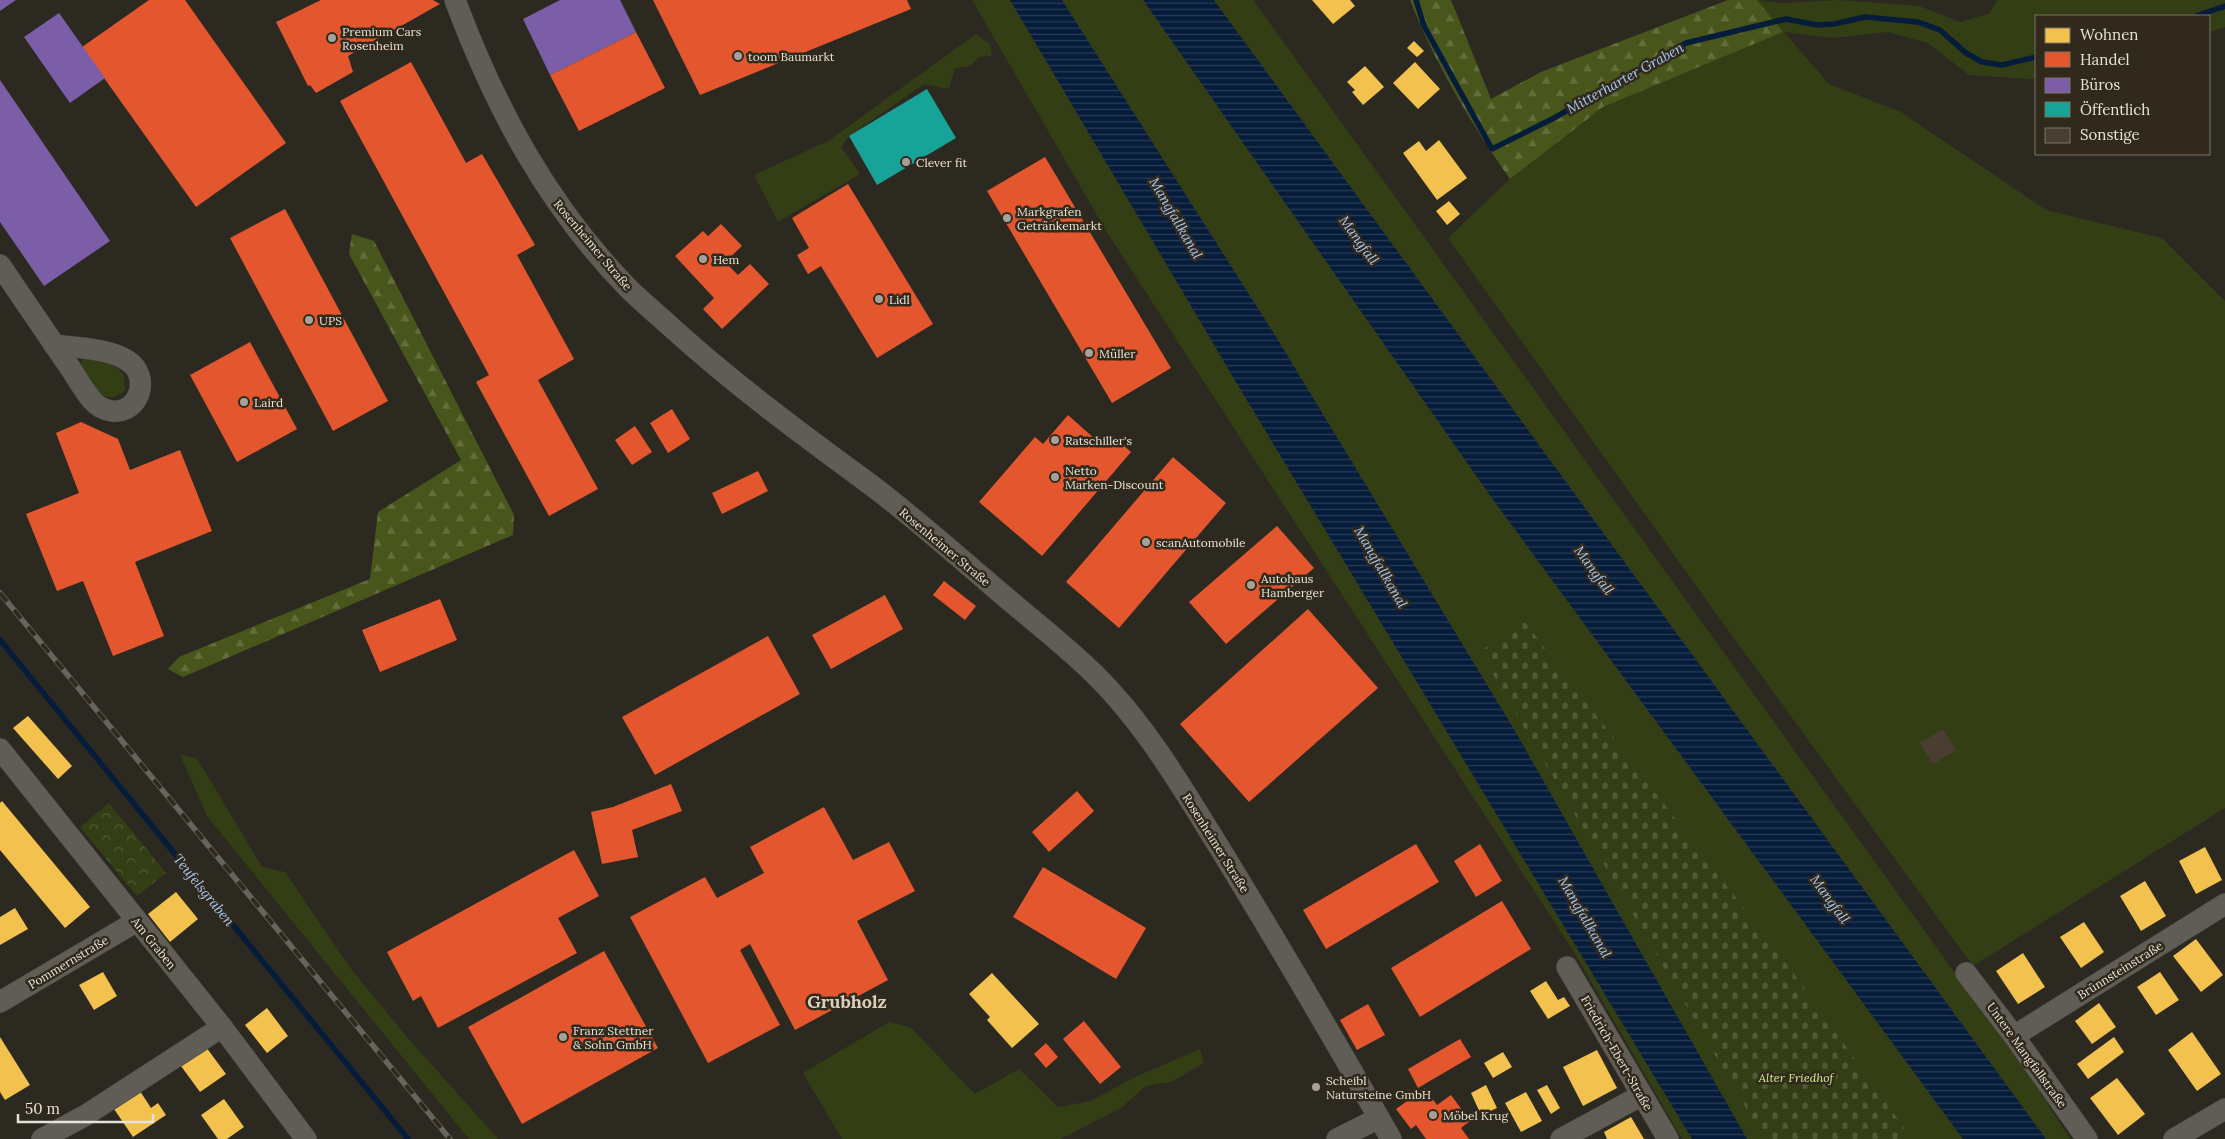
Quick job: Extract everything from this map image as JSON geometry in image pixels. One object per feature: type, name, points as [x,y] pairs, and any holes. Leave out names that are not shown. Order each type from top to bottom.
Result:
[{"type":"street","name":"Rosenheimer Straße","points":[[455,0],[490,88],[523,149],[554,199],[590,245],[628,288],[719,370],[803,436],[870,485],[1086,665],[1140,725],[1184,791],[1263,918],[1391,1139]]},
{"type":"street","points":[[0,264],[54,345]]},
{"type":"street","name":"Am Graben","points":[[0,749],[136,922],[222,1027],[306,1139]]},
{"type":"street","name":"Brünnsteinstraße","points":[[2014,1036],[2225,904]]},
{"type":"street","name":"Pommernstraße","points":[[0,1002],[136,922]]},
{"type":"street","name":"Friedrich-Ebert-Straße","points":[[1568,967],[1668,1139]]},
{"type":"street","name":"Untere Mangfallstraße","points":[[1966,973],[2014,1036],[2086,1139]]},
{"type":"street","points":[[42,1139],[86,1114],[222,1027]]},
{"type":"street","points":[[1561,1139],[1642,1095]]},
{"type":"street","points":[[2174,1139],[2225,1108]]},
{"type":"street","points":[[1337,1139],[1379,1118]]},
{"type":"green space","points":[[972,0],[1253,0],[1955,973],[1967,977],[2070,1139],[1682,1139],[1577,957],[1108,234]]},
{"type":"green space","points":[[1410,0],[1451,0],[1491,99],[1541,72],[1728,0],[1757,0],[1783,32],[1603,107],[1510,179],[1482,138],[1442,69],[1419,23]]},
{"type":"green space","points":[[1757,0],[1783,3],[1839,0],[1919,6],[1960,22],[1988,14],[1998,0],[2225,0],[2225,27],[2210,32],[2210,15],[2035,15],[2035,77],[2031,79],[1969,75],[1928,43],[1888,32],[1832,38],[1784,32],[1829,84],[1901,112],[2046,210],[2162,238],[2225,301],[2225,808],[1973,966],[1712,608],[1448,238],[1510,179],[1603,107],[1783,32]]},
{"type":"green space","points":[[976,34],[990,44],[992,56],[979,57],[970,66],[955,68],[949,89],[924,84],[849,136],[841,147],[860,174],[778,222],[754,175],[828,141]]},
{"type":"green space","points":[[352,234],[374,241],[514,515],[513,535],[183,677],[168,669],[179,657],[370,579],[378,512],[461,460],[349,254]]},
{"type":"green space","points":[[86,358],[106,363],[120,370],[124,374],[125,390],[117,396],[110,397],[104,396],[99,392],[81,365],[82,360]]},
{"type":"green space","name":"Alter Friedhof","points":[[1525,622],[1798,979],[1912,1139],[1764,1139],[1480,652],[1505,632]]},
{"type":"green space","points":[[180,755],[197,758],[262,867],[285,872],[351,969],[407,1037],[498,1139],[469,1139],[207,816]]},
{"type":"green space","points":[[109,803],[166,873],[137,896],[80,827]]},
{"type":"green space","points":[[889,1022],[910,1027],[975,1094],[1019,1069],[1058,1107],[1091,1101],[1135,1077],[1200,1049],[1204,1063],[1171,1082],[1146,1086],[1121,1108],[1061,1139],[842,1139],[803,1073]]},
{"type":"water","name":"Mangfallkanal","points":[[1010,0],[1062,0],[1278,340],[1515,731],[1747,1139],[1692,1139],[1233,377]]},
{"type":"water","name":"Mangfall","points":[[1143,0],[1214,0],[2046,1139],[1963,1139],[1491,497]]},
{"type":"building: Wohnen","points":[[1312,0],[1350,0],[1355,6],[1333,24]]},
{"type":"building: Wohnen","points":[[1414,41],[1424,51],[1417,57],[1407,48]]},
{"type":"building: Wohnen","points":[[1415,62],[1440,89],[1418,109],[1393,83]]},
{"type":"building: Wohnen","points":[[1365,66],[1384,87],[1363,105],[1352,92],[1355,90],[1347,82]]},
{"type":"building: Wohnen","points":[[1439,140],[1467,178],[1437,200],[1403,153],[1419,141],[1426,151]]},
{"type":"building: Wohnen","points":[[1449,201],[1460,214],[1447,225],[1436,211]]},
{"type":"building: Wohnen","points":[[28,716],[72,766],[58,779],[13,728]]},
{"type":"building: Wohnen","points":[[2,801],[90,907],[65,928],[0,850],[0,803]]},
{"type":"building: Wohnen","points":[[2205,847],[2222,880],[2196,894],[2179,861]]},
{"type":"building: Wohnen","points":[[2145,881],[2166,916],[2141,931],[2120,896]]},
{"type":"building: Wohnen","points":[[176,892],[198,919],[170,942],[148,914]]},
{"type":"building: Wohnen","points":[[15,908],[28,929],[0,945],[0,917]]},
{"type":"building: Wohnen","points":[[2084,922],[2104,952],[2081,968],[2060,937]]},
{"type":"building: Wohnen","points":[[2196,939],[2223,975],[2201,992],[2173,956]]},
{"type":"building: Wohnen","points":[[2023,953],[2045,987],[2018,1004],[1996,971]]},
{"type":"building: Wohnen","points":[[103,972],[117,996],[94,1010],[79,985]]},
{"type":"building: Wohnen","points":[[2160,972],[2179,1000],[2156,1015],[2137,987]]},
{"type":"building: Wohnen","points":[[992,973],[1039,1024],[1012,1048],[987,1020],[990,1017],[969,994]]},
{"type":"building: Wohnen","points":[[1546,981],[1558,1000],[1564,997],[1570,1006],[1548,1019],[1530,991]]},
{"type":"building: Wohnen","points":[[2099,1003],[2116,1027],[2092,1044],[2075,1021]]},
{"type":"building: Wohnen","points":[[267,1008],[288,1036],[267,1053],[245,1025]]},
{"type":"building: Wohnen","points":[[2192,1032],[2221,1074],[2197,1091],[2168,1050]]},
{"type":"building: Wohnen","points":[[0,1037],[30,1085],[5,1100],[0,1092]]},
{"type":"building: Wohnen","points":[[2114,1037],[2124,1052],[2088,1079],[2077,1064]]},
{"type":"building: Wohnen","points":[[206,1047],[226,1074],[200,1092],[181,1066]]},
{"type":"building: Wohnen","points":[[1597,1050],[1617,1088],[1583,1106],[1563,1067]]},
{"type":"building: Wohnen","points":[[1503,1052],[1512,1067],[1493,1078],[1484,1063]]},
{"type":"building: Wohnen","points":[[2117,1078],[2145,1114],[2118,1135],[2090,1098]]},
{"type":"building: Wohnen","points":[[1486,1085],[1497,1108],[1481,1115],[1471,1093]]},
{"type":"building: Wohnen","points":[[1547,1085],[1560,1108],[1551,1114],[1537,1090]]},
{"type":"building: Wohnen","points":[[140,1091],[151,1108],[158,1103],[166,1115],[133,1137],[114,1109]]},
{"type":"building: Wohnen","points":[[1526,1092],[1542,1121],[1521,1132],[1505,1103]]},
{"type":"building: Wohnen","points":[[224,1099],[244,1127],[227,1139],[218,1139],[201,1115]]},
{"type":"building: Wohnen","points":[[1631,1117],[1644,1139],[1607,1139],[1604,1132]]},
{"type":"building: Handel","points":[[149,0],[185,0],[286,143],[196,207],[82,47]]},
{"type":"building: Handel","name":"Premium Cars Rosenheim","points":[[321,0],[433,0],[440,4],[348,56],[353,72],[316,93],[310,85],[308,86],[276,22]]},
{"type":"building: Handel","name":"toom Baumarkt","points":[[653,0],[907,0],[911,9],[700,95]]},
{"type":"building: Handel","points":[[636,32],[665,88],[579,131],[550,75]]},
{"type":"building: Handel","points":[[411,62],[466,163],[482,154],[535,245],[517,255],[574,359],[538,380],[598,489],[549,516],[476,382],[489,375],[340,101]]},
{"type":"building: Handel","points":[[1045,157],[1171,368],[1112,403],[987,191]]},
{"type":"building: Handel","name":"Lidl","points":[[848,184],[933,324],[877,358],[821,266],[808,274],[797,255],[809,248],[792,218]]},
{"type":"building: Handel","name":"UPS","points":[[285,209],[388,401],[333,431],[230,238]]},
{"type":"building: Handel","points":[[721,224],[742,246],[725,262],[738,275],[750,264],[769,284],[722,329],[703,309],[714,298],[675,256],[703,231],[708,236]]},
{"type":"building: Handel","name":"Laird","points":[[250,342],[297,429],[237,462],[190,375]]},
{"type":"building: Handel","points":[[672,409],[690,439],[668,453],[650,423]]},
{"type":"building: Handel","name":"Netto Marken-Discount","points":[[1068,415],[1104,447],[1113,436],[1131,452],[1042,556],[979,502],[1035,437],[1043,444]]},
{"type":"building: Handel","points":[[81,422],[118,439],[130,470],[180,450],[212,531],[135,562],[164,636],[113,656],[83,581],[57,591],[26,514],[79,493],[56,433]]},
{"type":"building: Handel","points":[[635,426],[652,452],[632,465],[615,440]]},
{"type":"building: Handel","name":"scanAutomobile","points":[[1173,457],[1226,503],[1119,628],[1066,582]]},
{"type":"building: Handel","points":[[758,471],[768,491],[722,514],[712,493]]},
{"type":"building: Handel","name":"Autohaus Hamberger","points":[[1277,526],[1314,568],[1226,644],[1189,602]]},
{"type":"building: Handel","points":[[944,581],[976,606],[965,620],[933,595]]},
{"type":"building: Handel","points":[[885,595],[903,629],[831,669],[812,635]]},
{"type":"building: Handel","points":[[440,599],[457,640],[380,672],[362,630]]},
{"type":"building: Handel","points":[[1308,609],[1378,688],[1249,802],[1180,724]]},
{"type":"building: Handel","points":[[768,636],[800,694],[655,775],[622,717]]},
{"type":"building: Handel","points":[[671,784],[682,811],[632,830],[638,857],[602,864],[591,812],[613,807]]},
{"type":"building: Handel","points":[[1077,791],[1094,811],[1049,852],[1032,832]]},
{"type":"building: Handel","points":[[824,807],[853,860],[889,842],[915,891],[857,921],[888,980],[795,1030],[750,944],[740,950],[780,1025],[708,1063],[630,917],[705,877],[717,898],[764,873],[750,847]]},
{"type":"building: Handel","points":[[1416,844],[1439,882],[1326,949],[1303,910]]},
{"type":"building: Handel","points":[[1480,844],[1502,881],[1476,897],[1454,861]]},
{"type":"building: Handel","points":[[574,850],[599,896],[558,918],[577,953],[438,1028],[421,996],[413,1001],[387,952]]},
{"type":"building: Handel","points":[[1043,867],[1146,928],[1116,979],[1013,917]]},
{"type":"building: Handel","points":[[1502,901],[1531,949],[1420,1017],[1391,968]]},
{"type":"building: Handel","name":"Franz Stettner & Sohn GmbH","points":[[604,951],[658,1048],[522,1124],[468,1027]]},
{"type":"building: Handel","points":[[1368,1004],[1385,1035],[1357,1050],[1340,1020]]},
{"type":"building: Handel","points":[[1084,1021],[1121,1067],[1100,1084],[1063,1039]]},
{"type":"building: Handel","points":[[1460,1039],[1471,1057],[1418,1088],[1408,1069]]},
{"type":"building: Handel","points":[[1046,1043],[1058,1057],[1046,1068],[1034,1054]]},
{"type":"building: Handel","name":"Möbel Krug","points":[[1425,1088],[1437,1105],[1451,1095],[1470,1121],[1461,1128],[1469,1139],[1426,1139],[1416,1125],[1411,1129],[1396,1109]]},
{"type":"building: Büros","points":[[0,0],[16,0],[0,11]]},
{"type":"building: Büros","points":[[560,0],[620,0],[636,32],[550,75],[523,19]]},
{"type":"building: Büros","points":[[59,13],[105,78],[70,103],[24,37]]},
{"type":"building: Büros","points":[[0,80],[110,241],[44,286],[0,222]]},
{"type":"building: Öffentlich","points":[[927,89],[956,138],[877,185],[849,136]]},
{"type":"building: Sonstige","points":[[1943,729],[1956,750],[1933,764],[1920,743]]},
{"type":"waterway","name":"Mitterharter Graben","points":[[1416,0],[1424,26],[1492,149],[1554,118],[1686,43],[1786,19],[1817,25],[1834,24],[1865,17],[1918,22],[1940,30],[1966,53],[1982,62],[2002,65],[2035,57]]},
{"type":"waterway","name":"Mitterharter Graben","points":[[2199,15],[2225,6]]},
{"type":"waterway","name":"Teufelsgraben","points":[[0,640],[408,1139]]},
{"type":"railway","points":[[0,593],[450,1139]]},
{"type":"place","name":"Premium Cars Rosenheim","points":[[332,38]]},
{"type":"place","name":"toom Baumarkt","points":[[738,56]]},
{"type":"place","name":"Clever fit","points":[[906,162]]},
{"type":"place","name":"Markgrafen Getränkemarkt","points":[[1007,218]]},
{"type":"place","name":"Hem","points":[[703,259]]},
{"type":"place","name":"Lidl","points":[[879,299]]},
{"type":"place","name":"UPS","points":[[309,320]]},
{"type":"place","name":"Müller","points":[[1089,353]]},
{"type":"place","name":"Laird","points":[[244,402]]},
{"type":"place","name":"Ratschiller's","points":[[1055,440]]},
{"type":"place","name":"Netto Marken-Discount","points":[[1055,477]]},
{"type":"place","name":"scanAutomobile","points":[[1146,542]]},
{"type":"place","name":"Autohaus Hamberger","points":[[1251,585]]},
{"type":"place","name":"Franz Stettner & Sohn GmbH","points":[[563,1037]]},
{"type":"place","name":"Scheibl Natursteine GmbH","points":[[1316,1087]]},
{"type":"place","name":"Möbel Krug","points":[[1433,1115]]},
{"type":"district","name":"Grubholz","points":[[847,1001]]}]
